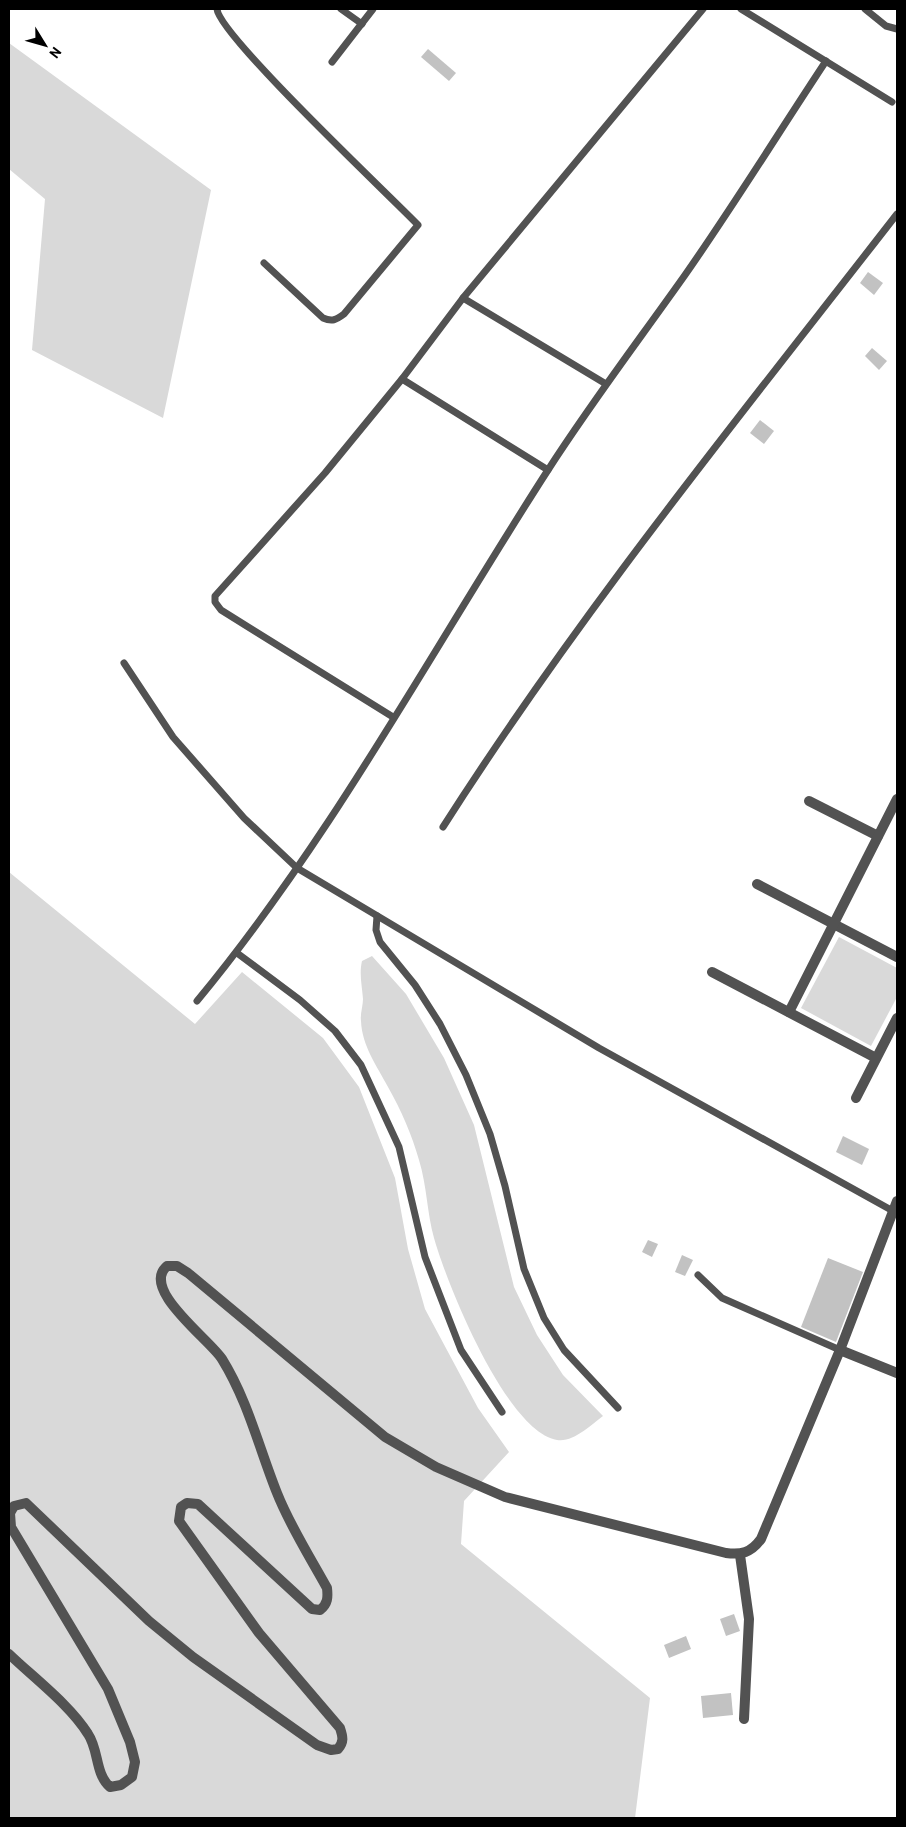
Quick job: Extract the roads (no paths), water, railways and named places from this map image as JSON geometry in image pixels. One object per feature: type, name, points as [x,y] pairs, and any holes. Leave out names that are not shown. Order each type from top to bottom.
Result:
[{"type":"street","points":[[810,801],[878,836]]},
{"type":"street","points":[[789,1012],[897,801]]},
{"type":"street","points":[[757,884],[897,957]]},
{"type":"street","points":[[712,972],[876,1058]]},
{"type":"street","points":[[856,1098],[896,1022]]},
{"type":"street","points":[[9,1654],[69,1711],[89,1735],[104,1781],[110,1787],[121,1785],[132,1777],[135,1762],[130,1742],[108,1689],[11,1527],[10,1513],[14,1506],[26,1503],[149,1621],[193,1657],[318,1745],[331,1750],[338,1749],[342,1745],[343,1737],[340,1728],[259,1634],[179,1521],[181,1507],[187,1503],[198,1504],[312,1609],[320,1610],[325,1606],[328,1597],[327,1588],[278,1494],[250,1415],[221,1358],[166,1298],[160,1282],[162,1270],[167,1266],[176,1266],[188,1273],[385,1437],[436,1466],[506,1497],[740,1555],[756,1547],[761,1540],[840,1350],[895,1206]]},
{"type":"street","points":[[840,1350],[897,1373]]},
{"type":"street","points":[[740,1555],[749,1619],[744,1719]]},
{"type":"lane","points":[[217,9],[222,20],[246,53],[418,225],[337,320],[329,321],[322,318],[264,263]]},
{"type":"lane","points":[[341,9],[362,24]]},
{"type":"lane","points":[[332,62],[374,9]]},
{"type":"lane","points":[[394,717],[221,610],[215,602],[215,596],[325,474],[402,379],[463,298],[703,9]]},
{"type":"lane","points":[[741,9],[892,102]]},
{"type":"lane","points":[[865,9],[886,26],[897,29]]},
{"type":"lane","points":[[197,1001],[237,953],[297,868],[548,470],[606,384],[687,272],[826,61]]},
{"type":"lane","points":[[443,827],[500,738],[604,593],[897,214]]},
{"type":"lane","points":[[463,298],[606,384]]},
{"type":"lane","points":[[402,379],[548,470]]},
{"type":"lane","points":[[124,663],[173,737],[244,818],[297,868],[599,1048],[895,1206]]},
{"type":"lane","points":[[377,916],[376,930],[380,942],[415,986],[440,1024],[466,1075],[497,1160],[524,1269],[544,1318],[564,1350],[618,1408]]},
{"type":"lane","points":[[237,953],[300,1000],[335,1031],[361,1065],[399,1147],[425,1257],[461,1350],[502,1412]]},
{"type":"lane","points":[[698,1275],[722,1298],[840,1350]]}]
